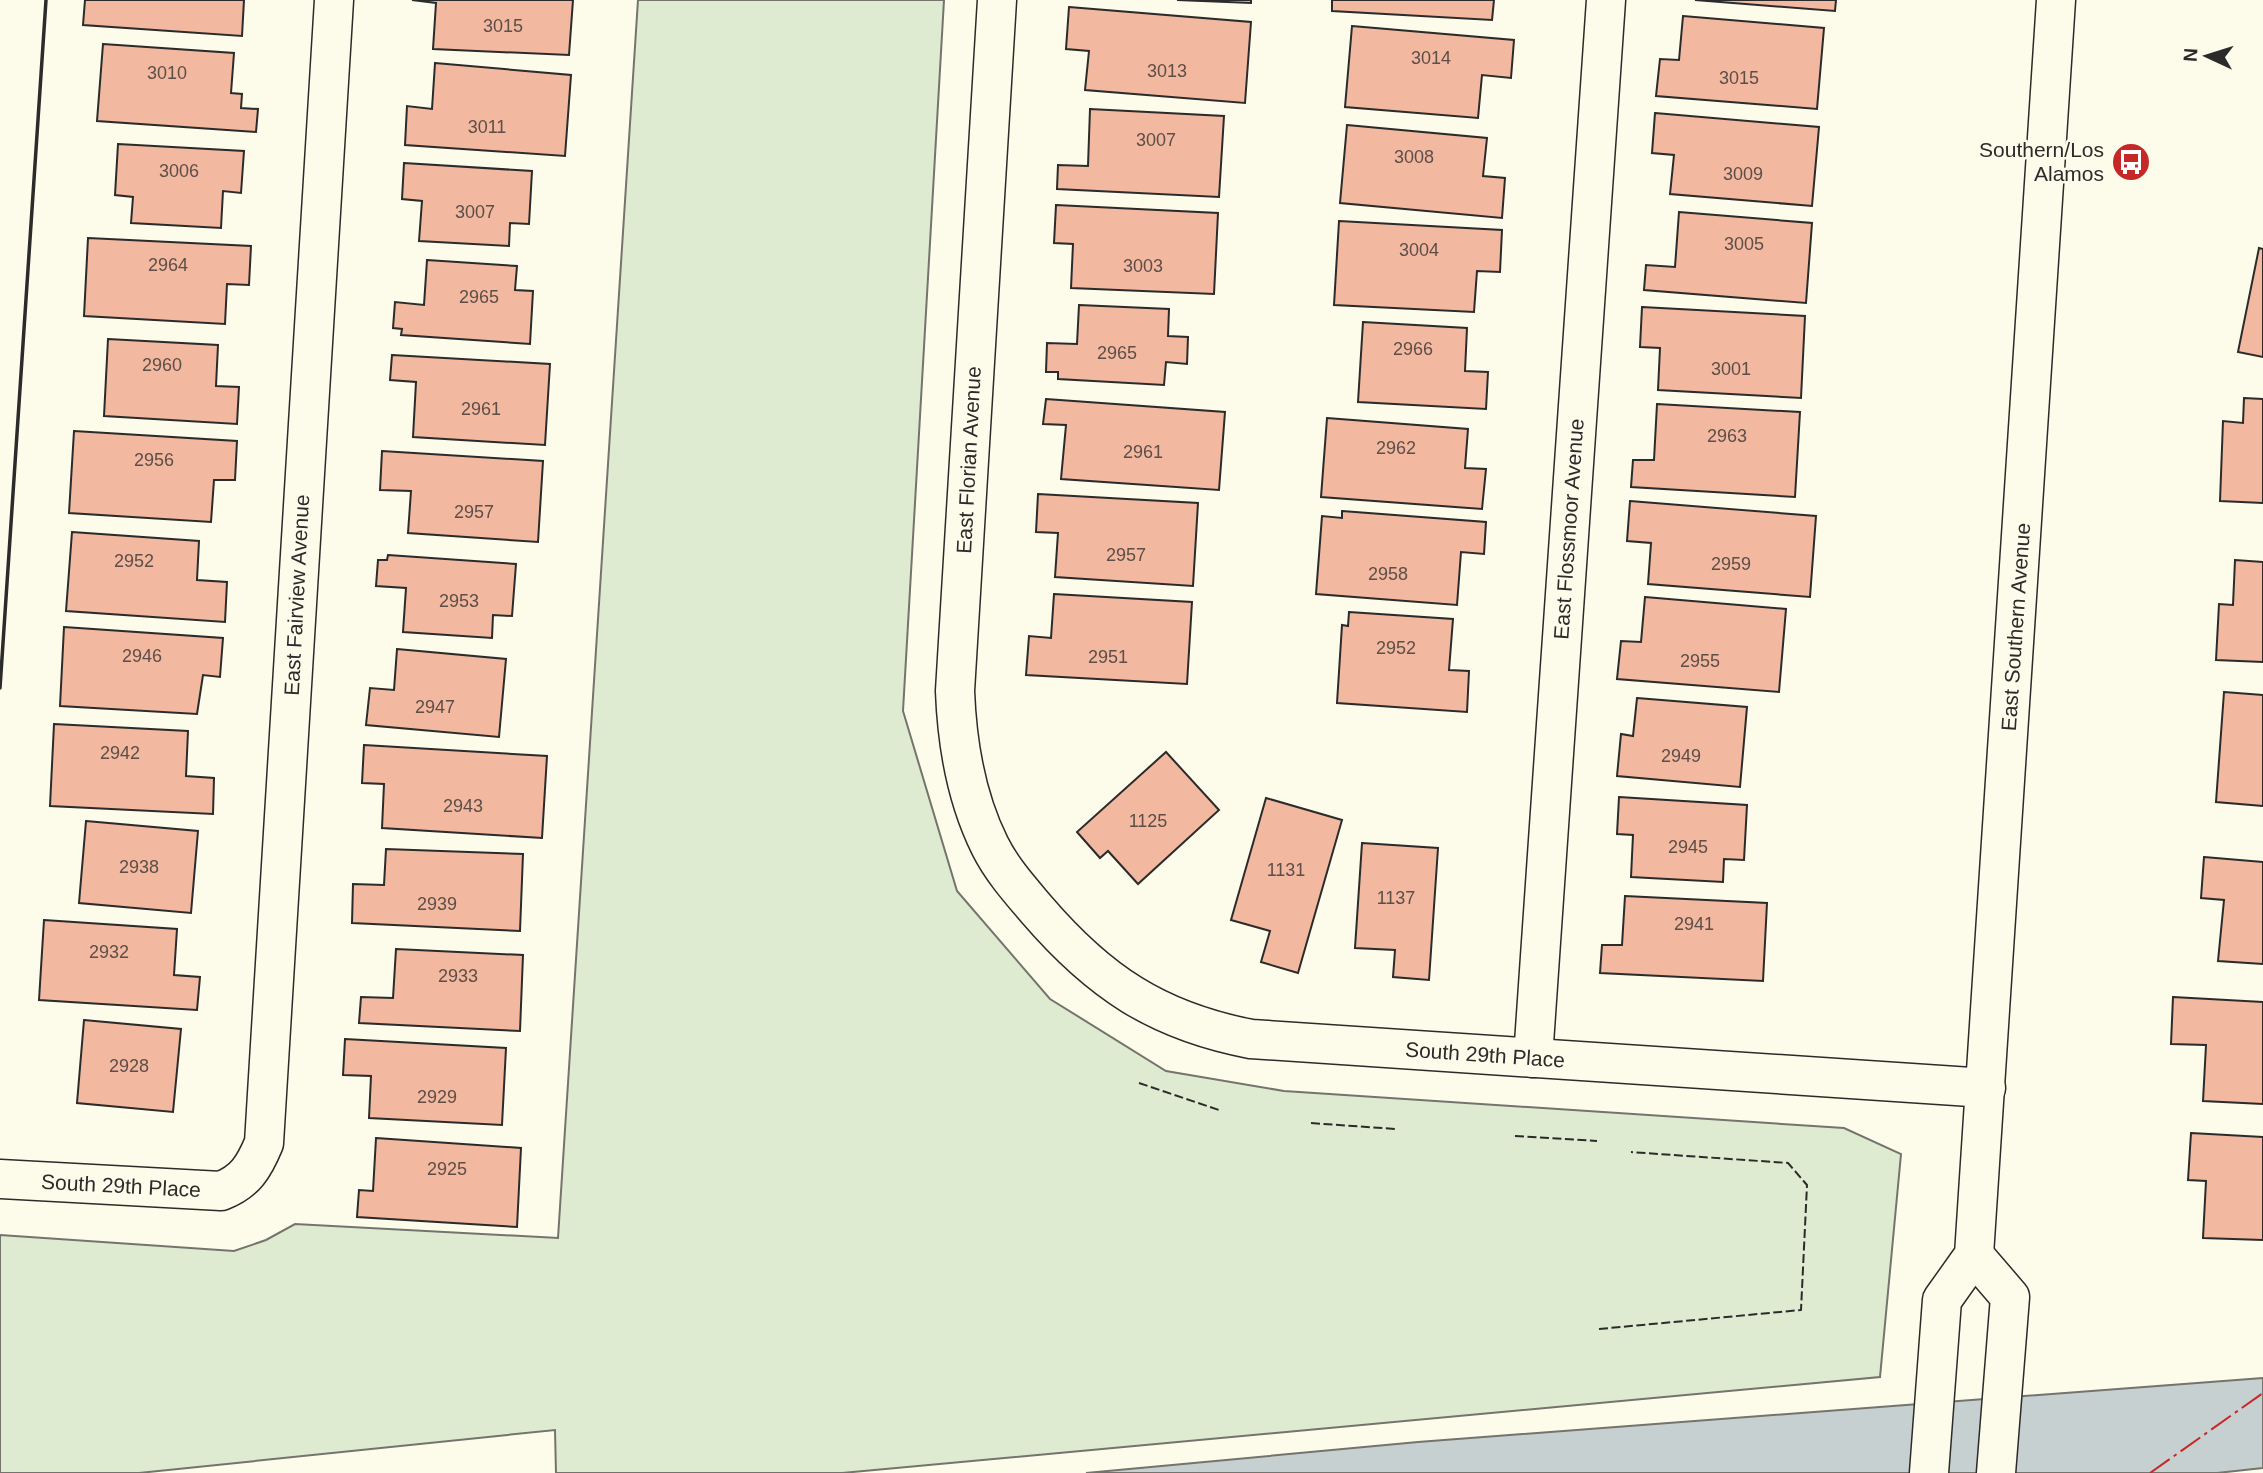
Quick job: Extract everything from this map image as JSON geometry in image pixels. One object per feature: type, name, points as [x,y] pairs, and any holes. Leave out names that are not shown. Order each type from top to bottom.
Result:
[{"type":"street","name":"East Fairview Avenue","points":[[241,1183],[264,1143],[334,0]]},
{"type":"street","name":"East Florian Avenue","points":[[997,0],[956,677],[956,730],[967,777],[990,846],[1009,876],[1031,902]]},
{"type":"street","name":"East Flossmoor Avenue","points":[[1533,1058],[1606,0]]},
{"type":"street","name":"East Southern Avenue","points":[[1974,1255],[2056,0]]},
{"type":"street","name":"South 29th Place","points":[[1031,902],[1059,935],[1111,983],[1186,1023],[1251,1039],[1986,1088]]},
{"type":"street","name":"South 29th Place","points":[[0,1179],[200,1192],[221,1191],[241,1183]]},
{"type":"street","points":[[1929,1473],[1942,1300],[1974,1255],[2010,1297],[1996,1473]]},
{"type":"green space","points":[[638,0],[944,0],[903,711],[957,891],[1050,999],[1166,1071],[1284,1091],[1844,1128],[1901,1154],[1880,1377],[842,1473],[556,1473],[555,1430],[139,1473],[0,1473],[0,1235],[234,1251],[266,1240],[295,1224],[558,1238]]},
{"type":"shaded area","points":[[2263,1378],[2263,1468],[2217,1473],[1086,1473],[1418,1442]]},
{"type":"building","points":[[85,0],[244,0],[242,36],[83,25]]},
{"type":"building","points":[[412,0],[573,0],[569,55],[433,49],[436,3]]},
{"type":"building","points":[[1177,0],[1251,0],[1251,3]]},
{"type":"building","points":[[1332,0],[1494,0],[1492,20],[1332,11]]},
{"type":"building","points":[[1695,0],[1836,0],[1835,11]]},
{"type":"building","points":[[1069,7],[1251,22],[1245,103],[1085,90],[1089,51],[1066,49]]},
{"type":"building","points":[[1683,16],[1824,28],[1817,109],[1656,96],[1660,59],[1679,60]]},
{"type":"building","points":[[1352,26],[1514,40],[1511,78],[1482,75],[1478,118],[1345,107]]},
{"type":"building","points":[[103,44],[234,53],[231,93],[242,94],[241,108],[258,109],[256,132],[97,121]]},
{"type":"building","points":[[435,63],[571,75],[565,156],[405,145],[407,106],[432,109]]},
{"type":"building","points":[[1090,109],[1224,116],[1219,197],[1057,189],[1058,165],[1088,166]]},
{"type":"building","points":[[1655,113],[1819,127],[1812,206],[1670,194],[1674,155],[1652,153]]},
{"type":"building","points":[[1347,125],[1487,138],[1483,176],[1505,178],[1502,218],[1340,203]]},
{"type":"building","points":[[118,144],[244,151],[241,193],[223,191],[221,228],[131,223],[133,197],[115,195]]},
{"type":"building","points":[[404,163],[532,171],[529,224],[510,223],[509,246],[419,241],[422,201],[402,199]]},
{"type":"building","points":[[1056,205],[1218,213],[1214,294],[1071,288],[1073,244],[1054,243]]},
{"type":"building","points":[[1679,212],[1812,223],[1806,303],[1644,290],[1646,265],[1675,267]]},
{"type":"building","points":[[1339,221],[1502,230],[1500,272],[1477,271],[1474,312],[1334,305]]},
{"type":"building","points":[[88,238],[251,246],[249,285],[227,284],[225,324],[84,316]]},
{"type":"building","points":[[2259,248],[2263,249],[2263,357],[2238,352]]},
{"type":"building","points":[[427,260],[517,266],[515,290],[533,291],[530,344],[401,335],[402,329],[393,328],[395,302],[424,305]]},
{"type":"building","points":[[1079,305],[1169,309],[1168,336],[1188,337],[1187,364],[1166,362],[1164,385],[1058,379],[1058,372],[1046,372],[1047,343],[1077,344]]},
{"type":"building","points":[[1642,307],[1805,316],[1801,398],[1658,390],[1660,348],[1640,347]]},
{"type":"building","points":[[1363,322],[1467,328],[1465,371],[1488,372],[1486,409],[1358,402]]},
{"type":"building","points":[[108,339],[218,345],[216,386],[239,387],[237,424],[104,416]]},
{"type":"building","points":[[392,355],[550,364],[545,445],[413,437],[416,382],[390,380]]},
{"type":"building","points":[[2244,398],[2263,399],[2263,503],[2220,501],[2223,421],[2243,423]]},
{"type":"building","points":[[1046,399],[1225,412],[1219,490],[1061,479],[1066,425],[1043,424]]},
{"type":"building","points":[[1657,404],[1800,412],[1795,497],[1631,487],[1633,460],[1654,460]]},
{"type":"building","points":[[1327,418],[1468,429],[1465,468],[1486,469],[1482,509],[1321,497]]},
{"type":"building","points":[[74,431],[237,441],[235,480],[214,480],[211,522],[69,513]]},
{"type":"building","points":[[382,451],[543,461],[538,542],[408,533],[411,491],[380,490]]},
{"type":"building","points":[[1038,494],[1198,503],[1193,586],[1055,577],[1058,533],[1036,532]]},
{"type":"building","points":[[1630,501],[1816,516],[1810,597],[1648,584],[1651,543],[1627,541]]},
{"type":"building","points":[[1342,511],[1486,522],[1484,554],[1461,552],[1457,605],[1316,594],[1322,516],[1342,518]]},
{"type":"building","points":[[72,532],[199,541],[197,580],[227,582],[225,622],[66,611]]},
{"type":"building","points":[[388,555],[516,564],[512,616],[493,615],[492,638],[403,632],[406,588],[376,586],[378,560],[387,560]]},
{"type":"building","points":[[2235,560],[2263,562],[2263,662],[2216,660],[2219,604],[2233,605]]},
{"type":"building","points":[[1054,594],[1192,602],[1187,684],[1026,675],[1029,636],[1051,638]]},
{"type":"building","points":[[1645,597],[1786,609],[1779,692],[1617,679],[1621,641],[1641,642]]},
{"type":"building","points":[[1349,612],[1453,619],[1449,670],[1469,671],[1467,712],[1337,703],[1342,625],[1348,626]]},
{"type":"building","points":[[64,627],[223,638],[220,677],[203,675],[197,714],[60,706]]},
{"type":"building","points":[[397,649],[506,659],[499,737],[366,725],[370,688],[394,690]]},
{"type":"building","points":[[2224,692],[2263,695],[2263,806],[2216,802]]},
{"type":"building","points":[[1637,698],[1747,707],[1740,787],[1617,776],[1621,734],[1633,736]]},
{"type":"building","points":[[54,724],[188,731],[186,776],[214,778],[213,814],[50,806]]},
{"type":"building","points":[[364,745],[547,756],[542,838],[382,828],[384,784],[362,783]]},
{"type":"building","points":[[1166,752],[1219,810],[1138,884],[1108,851],[1100,858],[1077,832]]},
{"type":"building","points":[[1619,797],[1747,805],[1744,860],[1724,859],[1723,882],[1631,877],[1633,835],[1617,834]]},
{"type":"building","points":[[1266,798],[1342,820],[1298,973],[1261,962],[1270,931],[1231,920]]},
{"type":"building","points":[[86,821],[198,831],[191,913],[79,903]]},
{"type":"building","points":[[1362,843],[1438,848],[1429,980],[1393,977],[1395,950],[1355,948]]},
{"type":"building","points":[[386,849],[523,854],[520,931],[352,923],[353,884],[384,885]]},
{"type":"building","points":[[2204,857],[2263,862],[2263,964],[2218,961],[2224,900],[2201,898]]},
{"type":"building","points":[[1625,896],[1767,903],[1763,981],[1600,973],[1602,945],[1622,945]]},
{"type":"building","points":[[44,920],[177,929],[174,975],[200,977],[197,1010],[39,1000]]},
{"type":"building","points":[[396,949],[523,955],[520,1031],[359,1023],[361,997],[393,998]]},
{"type":"building","points":[[2173,997],[2263,1002],[2263,1104],[2203,1101],[2206,1045],[2171,1044]]},
{"type":"building","points":[[84,1020],[181,1029],[173,1112],[77,1103]]},
{"type":"building","points":[[345,1039],[506,1048],[502,1125],[369,1118],[371,1076],[343,1075]]},
{"type":"building","points":[[2191,1133],[2263,1137],[2263,1240],[2203,1238],[2206,1181],[2188,1180]]},
{"type":"building","points":[[376,1138],[521,1148],[517,1227],[357,1217],[359,1190],[373,1191]]},
{"type":"fence","points":[[1139,1083],[1219,1110]]},
{"type":"fence","points":[[1311,1123],[1396,1129]]},
{"type":"fence","points":[[1515,1136],[1597,1141]]},
{"type":"fence","points":[[1599,1329],[1801,1310],[1807,1185],[1788,1163],[1631,1152]]},
{"type":"wall","points":[[0,688],[46,0]]},
{"type":"power","points":[[2150,1473],[2263,1393]]},
{"type":"place","name":"Southern/Los Alamos","points":[[2131,162]]}]
